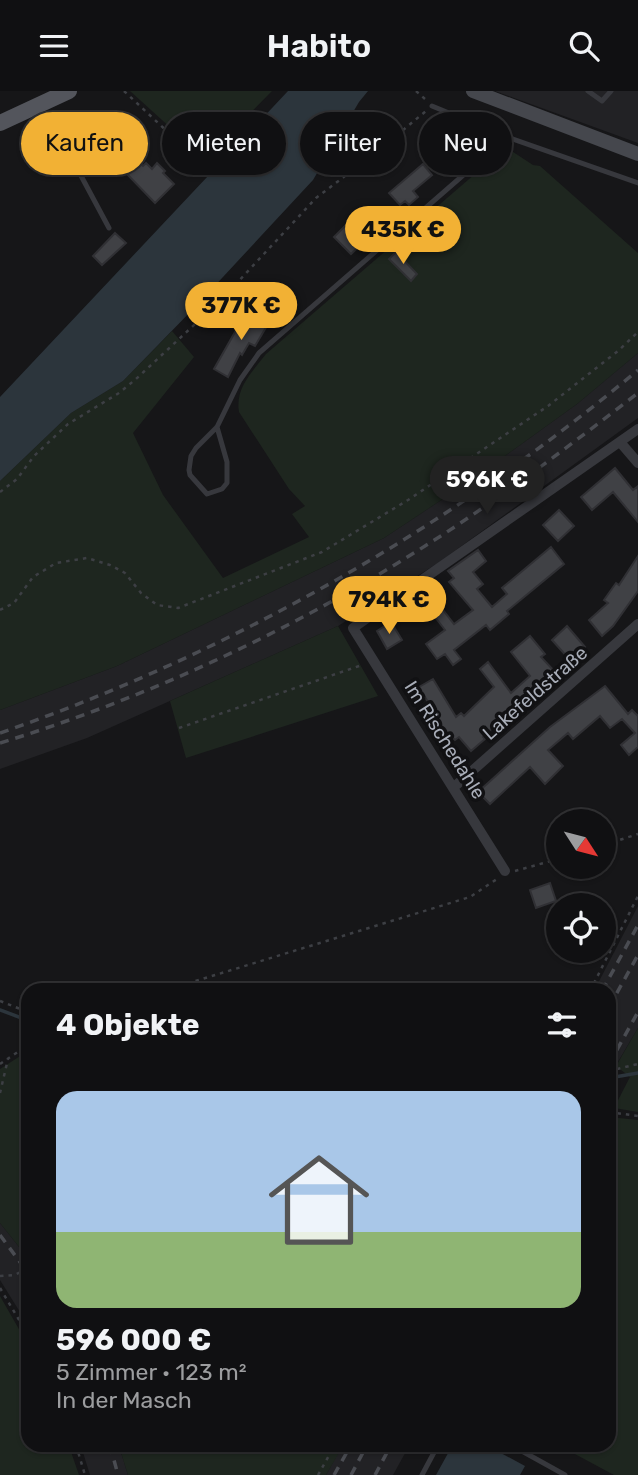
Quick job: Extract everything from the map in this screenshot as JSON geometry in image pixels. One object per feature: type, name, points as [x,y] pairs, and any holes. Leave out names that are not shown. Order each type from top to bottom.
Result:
[{"type":"main road","points":[[0,123],[69,91]]},
{"type":"main road","points":[[473,91],[638,154]]},
{"type":"street","points":[[638,429],[620,442],[638,463]]},
{"type":"street","name":"Im Rischedahle","points":[[505,871],[353,628],[620,442]]},
{"type":"street","name":"Lakefeldstraße","points":[[454,787],[638,624]]},
{"type":"lane","points":[[588,91],[602,101],[611,91]]},
{"type":"lane","points":[[432,106],[447,112]]},
{"type":"lane","points":[[33,108],[79,172],[108,227]]},
{"type":"lane","points":[[512,138],[638,183]]},
{"type":"lane","points":[[217,427],[227,462],[227,483],[222,489],[207,494],[190,475],[189,463],[196,448],[217,427],[240,380],[259,353],[464,175]]},
{"type":"lane","points":[[422,1475],[434,1452]]},
{"type":"lane","points":[[524,1452],[565,1475]]},
{"type":"path","points":[[124,91],[162,127]]},
{"type":"path","points":[[0,492],[17,479],[34,456],[68,425],[119,393],[222,299],[316,198],[432,106],[416,91]]},
{"type":"path","points":[[0,610],[14,603],[33,577],[56,563],[87,558],[110,565],[125,573],[141,593],[158,605],[178,608],[322,552],[408,500],[548,406],[638,332]]},
{"type":"path","points":[[179,728],[374,661]]},
{"type":"path","points":[[616,841],[638,834]]},
{"type":"path","points":[[189,983],[470,897],[505,871],[524,870],[546,863]]},
{"type":"path","points":[[594,983],[638,896]]},
{"type":"path","points":[[0,1001],[21,1009]]},
{"type":"path","points":[[0,1064],[21,1050]]},
{"type":"path","points":[[0,1093],[8,1059]]},
{"type":"path","points":[[616,1069],[638,1064]]},
{"type":"path","points":[[616,1113],[638,1116]]},
{"type":"path","points":[[0,1276],[21,1272]]},
{"type":"path","points":[[0,1288],[21,1323]]},
{"type":"path","points":[[78,1452],[85,1475]]},
{"type":"path","points":[[318,1475],[331,1452]]},
{"type":"shaded area","points":[[130,91],[272,91],[251,112],[162,112],[162,120]]},
{"type":"shaded area","points":[[288,91],[368,91],[353,112],[300,112],[300,175],[316,175],[313,180],[123,381],[71,413],[0,481],[0,397],[209,175],[286,175],[286,112],[268,112]]},
{"type":"shaded area","points":[[495,91],[638,91],[638,143]]},
{"type":"shaded area","points":[[512,151],[533,165],[540,166],[638,253],[638,353],[577,404],[473,479],[384,538],[117,666],[0,710],[0,481],[71,413],[123,381],[172,331],[194,357],[133,433],[163,495],[223,578],[309,537],[292,514],[305,506],[289,489],[239,412],[238,403],[242,388],[266,354],[474,175],[512,175]]},
{"type":"shaded area","points":[[638,353],[638,418],[438,563],[338,626],[87,738],[0,769],[0,710],[117,666],[384,538],[473,479],[577,404]]},
{"type":"shaded area","points":[[338,626],[378,696],[186,758],[170,701]]},
{"type":"shaded area","points":[[638,906],[638,1028],[616,1065],[616,983],[598,983],[608,963],[616,963],[616,948]]},
{"type":"shaded area","points":[[638,1028],[638,1112],[616,1108],[630,1077],[616,1066]]},
{"type":"shaded area","points":[[21,1056],[21,1249],[0,1223],[0,1069]]},
{"type":"shaded area","points":[[616,1118],[638,1120],[638,1475],[614,1475],[571,1452],[616,1452]]},
{"type":"shaded area","points":[[0,1223],[21,1249],[21,1314],[0,1280]]},
{"type":"shaded area","points":[[0,1296],[21,1333],[21,1452],[71,1452],[79,1475],[0,1475]]},
{"type":"shaded area","points":[[83,1452],[121,1452],[128,1475],[90,1475]]},
{"type":"shaded area","points":[[121,1452],[339,1452],[326,1475],[128,1475]]},
{"type":"shaded area","points":[[339,1452],[406,1452],[393,1475],[326,1475]]},
{"type":"shaded area","points":[[449,1452],[499,1452],[525,1466],[520,1475],[436,1475]]},
{"type":"building","points":[[157,163],[162,168],[162,175],[174,184],[155,203],[128,175],[148,175],[148,165],[152,169]]},
{"type":"building","points":[[419,167],[419,175],[432,175],[413,191],[418,197],[409,205],[405,201],[400,205],[389,193]]},
{"type":"building","points":[[352,219],[369,237],[351,254],[334,237]]},
{"type":"building","points":[[115,233],[126,243],[102,265],[93,256]]},
{"type":"building","points":[[396,252],[417,274],[411,281],[389,259]]},
{"type":"building","points":[[247,311],[268,324],[255,346],[249,343],[242,355],[240,353],[228,377],[214,369]]},
{"type":"building","points":[[615,468],[633,490],[638,486],[638,522],[613,492],[592,510],[581,497]]},
{"type":"building","points":[[559,510],[574,526],[558,541],[543,525]]},
{"type":"building","points":[[551,547],[564,564],[507,611],[509,614],[490,630],[486,625],[454,650],[461,659],[453,665],[445,654],[437,659],[426,644],[445,630],[435,617],[443,610],[454,624],[473,610],[449,582],[454,578],[448,571],[478,550],[486,561],[473,572],[483,584],[477,589],[492,607],[507,594],[502,588]]},
{"type":"building","points":[[638,556],[638,591],[613,626],[602,636],[589,620],[608,603],[604,600],[616,583],[619,585]]},
{"type":"building","points":[[391,622],[402,640],[387,649],[377,631]]},
{"type":"building","points":[[567,626],[585,647],[570,660],[552,640]]},
{"type":"building","points":[[530,636],[545,654],[541,657],[556,673],[532,696],[534,698],[515,714],[511,710],[471,751],[459,737],[455,740],[451,736],[441,743],[427,724],[437,717],[419,687],[433,679],[456,717],[461,713],[464,716],[494,687],[480,669],[488,662],[511,693],[530,676],[511,652]]},
{"type":"building","points":[[605,686],[628,714],[632,710],[638,716],[638,747],[629,755],[621,745],[635,733],[622,719],[610,728],[600,716],[573,739],[568,733],[548,750],[563,766],[545,784],[530,767],[490,804],[478,792],[550,727]]},
{"type":"building","points":[[550,883],[553,893],[546,893],[546,904],[536,908],[530,890]]},
{"type":"waterway","points":[[0,1010],[21,1018]]},
{"type":"waterway","points":[[616,1077],[638,1073]]},
{"type":"railway","points":[[0,733],[171,665],[336,580],[415,533],[492,482],[638,370]]},
{"type":"railway","points":[[0,743],[53,726],[159,685],[210,663],[312,612],[361,585],[468,518],[638,393]]},
{"type":"railway","points":[[606,983],[638,925]]},
{"type":"railway","points":[[616,994],[638,955]]},
{"type":"railway","points":[[616,1051],[638,1012]]},
{"type":"railway","points":[[0,1235],[21,1264]]},
{"type":"railway","points":[[112,1452],[118,1475]]},
{"type":"railway","points":[[334,1475],[347,1452]]},
{"type":"railway","points":[[351,1475],[363,1452]]},
{"type":"railway","points":[[375,1475],[387,1452]]}]
